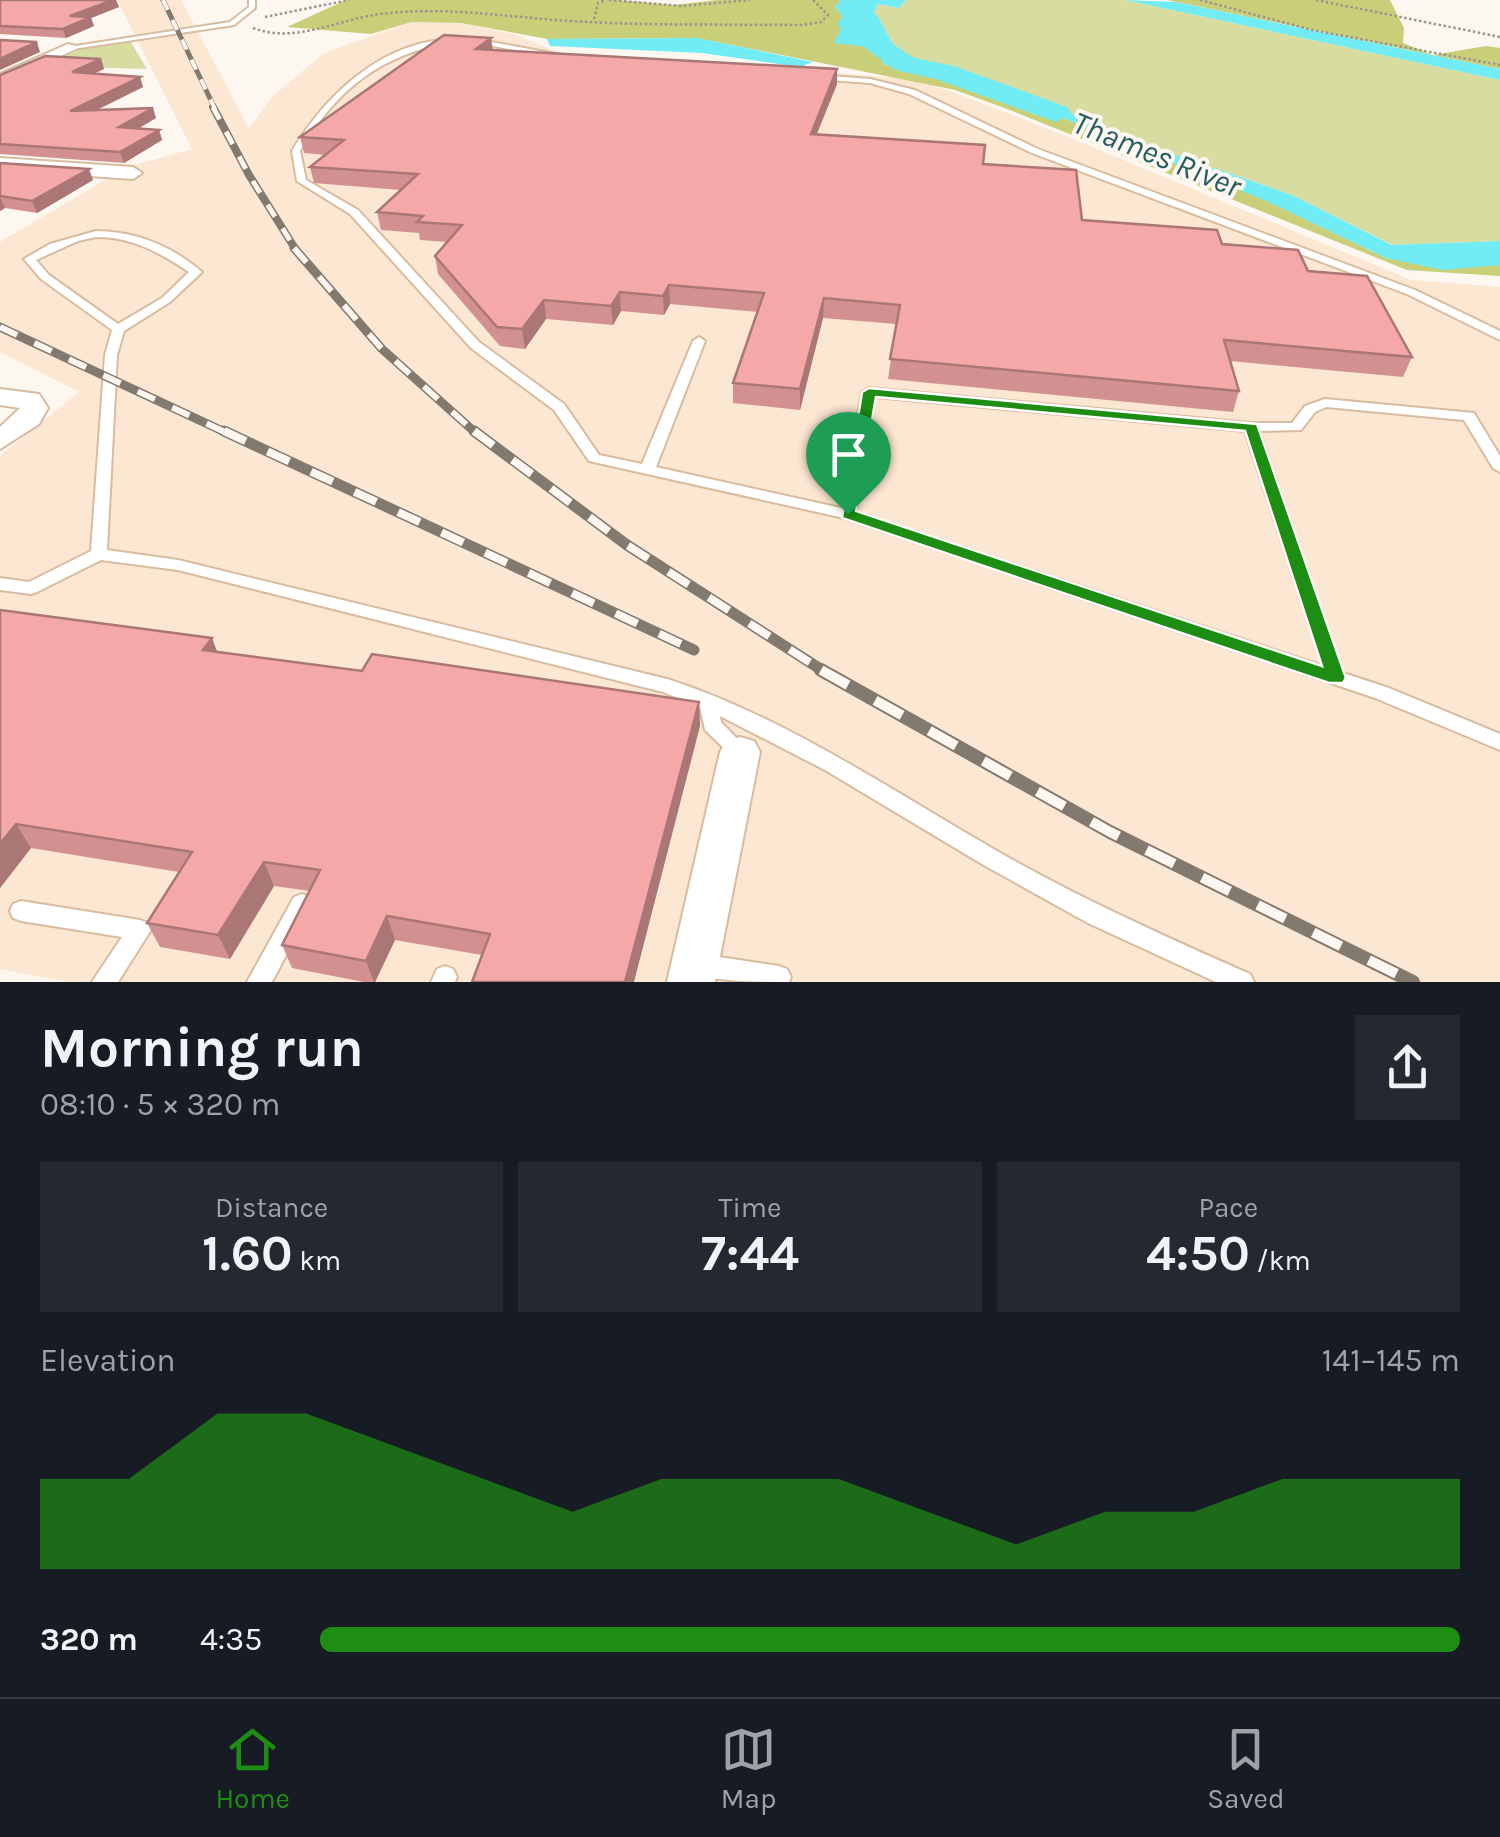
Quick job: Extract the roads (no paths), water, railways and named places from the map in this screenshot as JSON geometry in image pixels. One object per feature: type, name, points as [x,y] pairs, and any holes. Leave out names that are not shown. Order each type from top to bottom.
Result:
[{"type":"street","points":[[38,43],[73,47]]},
{"type":"street","points":[[2,78],[73,47]]},
{"type":"street","points":[[0,164],[134,173]]},
{"type":"street","points":[[0,397],[30,400],[34,408],[29,418],[0,441]]},
{"type":"street","points":[[693,973],[740,752]]},
{"type":"lane","points":[[73,47],[232,24],[252,8],[252,0]]},
{"type":"lane","points":[[572,59],[476,41],[417,45],[389,57],[333,101],[298,146],[295,157],[304,184],[354,212],[475,345],[559,406],[594,458],[848,514],[1336,678],[1500,742]]},
{"type":"lane","points":[[801,76],[870,81],[912,92],[1035,151],[1411,292],[1500,336]]},
{"type":"lane","points":[[99,554],[111,356],[118,328],[166,300],[196,272],[157,244],[112,230],[62,241],[29,260],[46,277],[118,328]]},
{"type":"lane","points":[[647,471],[699,340]]},
{"type":"lane","points":[[848,514],[869,392],[1288,430],[1310,409],[1325,403],[1469,416],[1500,468]]},
{"type":"lane","points":[[1252,427],[1336,678]]},
{"type":"lane","points":[[0,584],[31,588],[99,554],[178,565],[667,686],[708,701],[818,755],[1095,915],[1242,982]]},
{"type":"lane","points":[[708,701],[712,725],[740,752]]},
{"type":"lane","points":[[259,982],[302,904]]},
{"type":"lane","points":[[21,911],[140,930],[104,982]]},
{"type":"lane","points":[[693,973],[779,977]]},
{"type":"water","points":[[841,0],[906,0],[899,8],[878,4],[874,12],[903,54],[1016,90],[1138,142],[1292,195],[1392,245],[1500,241],[1500,265],[1443,270],[1386,258],[1264,200],[979,84],[883,64],[885,56],[869,47],[834,43],[841,29],[837,24],[843,17],[835,7]]},
{"type":"water","points":[[1125,0],[1176,2],[1500,69],[1500,80]]},
{"type":"water","points":[[697,38],[813,62],[800,67],[702,53],[550,46],[547,39]]},
{"type":"waterway","name":"Thames River","points":[[867,0],[854,9],[861,35],[905,64],[944,72],[1056,113]]},
{"type":"railway","points":[[163,0],[215,109]]},
{"type":"railway","points":[[213,107],[296,250]]},
{"type":"railway","points":[[294,248],[382,349],[477,434]]},
{"type":"railway","points":[[0,327],[229,434]]},
{"type":"railway","points":[[224,431],[694,650]]},
{"type":"railway","points":[[474,431],[627,545],[825,672]]},
{"type":"railway","points":[[821,670],[1110,832],[1413,982]]}]
